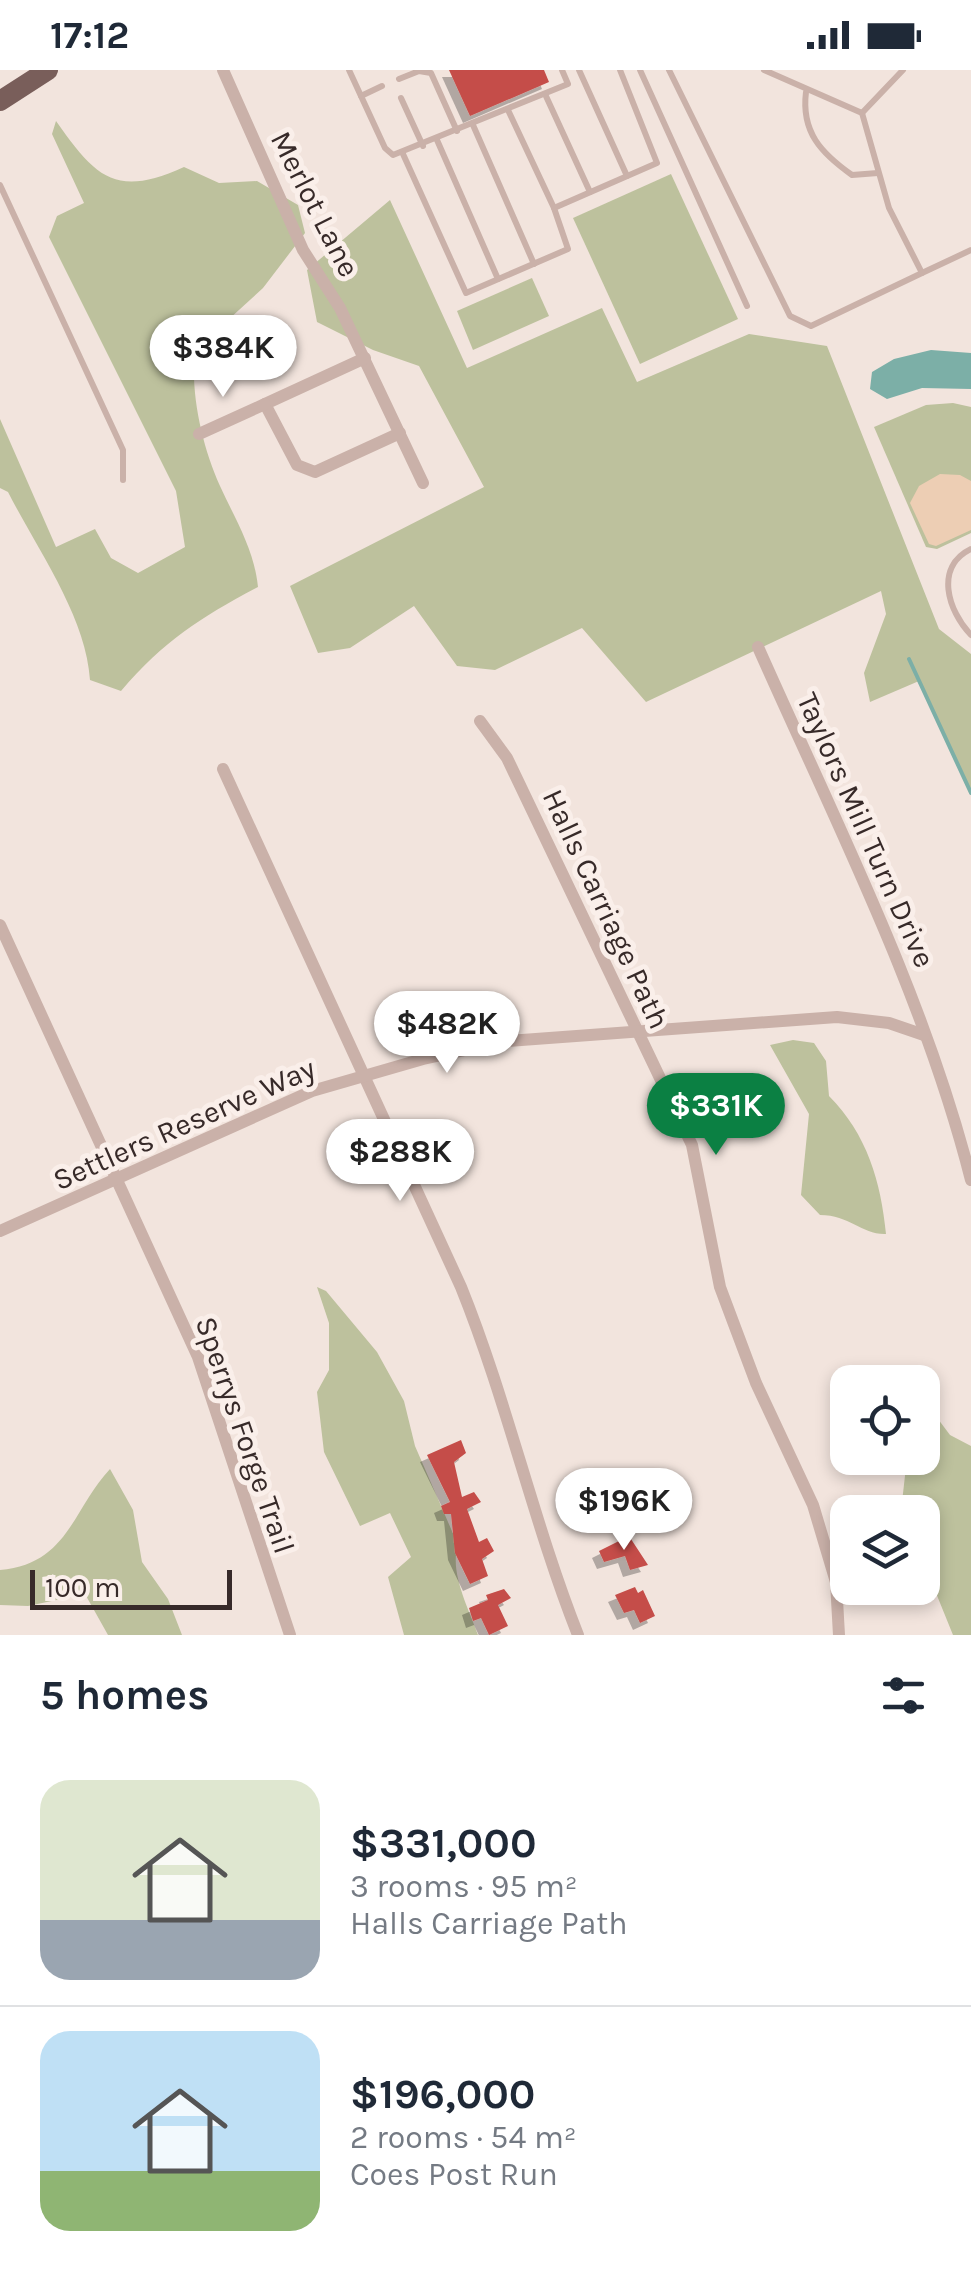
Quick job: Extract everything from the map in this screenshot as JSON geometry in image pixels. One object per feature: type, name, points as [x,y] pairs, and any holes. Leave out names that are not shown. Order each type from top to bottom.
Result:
[{"type":"main road","points":[[0,101],[48,70]]},
{"type":"street","name":"Merlot Lane","points":[[223,70],[303,250],[340,308],[423,482]]},
{"type":"street","points":[[198,434],[365,358]]},
{"type":"street","points":[[265,404],[297,465],[315,472],[400,433]]},
{"type":"street","name":"Taylors Mill Turn Drive","points":[[758,647],[908,984],[952,1106],[971,1180]]},
{"type":"street","name":"Halls Carriage Path","points":[[480,721],[507,758],[692,1145],[720,1288],[756,1383],[813,1505],[836,1582],[839,1635]]},
{"type":"street","points":[[224,769],[486,1350],[529,1496],[578,1635]]},
{"type":"street","name":"Sperrys Forge Trail","points":[[0,924],[198,1357],[290,1635]]},
{"type":"street","name":"Settlers Reserve Way","points":[[0,1231],[116,1182],[244,1120],[362,1075],[508,1041],[837,1017],[889,1023],[924,1035]]},
{"type":"lane","points":[[349,70],[385,148],[393,155],[568,84],[563,72],[577,70],[627,176]]},
{"type":"lane","points":[[399,79],[419,70],[431,73],[458,131]]},
{"type":"lane","points":[[554,208],[658,159],[620,70]]},
{"type":"lane","points":[[640,70],[747,306]]},
{"type":"lane","points":[[668,70],[790,316],[810,326],[971,250]]},
{"type":"lane","points":[[764,70],[862,114]]},
{"type":"lane","points":[[862,114],[903,70]]},
{"type":"lane","points":[[361,96],[382,86]]},
{"type":"lane","points":[[806,92],[807,126],[816,145],[852,175],[879,173]]},
{"type":"lane","points":[[545,94],[590,192]]},
{"type":"lane","points":[[401,98],[422,146]]},
{"type":"lane","points":[[403,154],[463,291],[534,264],[568,249],[554,208],[508,110]]},
{"type":"lane","points":[[862,114],[889,208],[922,273]]},
{"type":"lane","points":[[473,125],[534,264]]},
{"type":"lane","points":[[437,140],[498,279]]},
{"type":"lane","points":[[0,185],[123,450],[123,480]]},
{"type":"lane","points":[[971,549],[960,554],[950,573],[948,601],[971,634]]},
{"type":"green space","points":[[56,121],[83,157],[110,177],[141,181],[184,167],[219,183],[257,181],[298,205],[305,233],[263,288],[195,350],[194,384],[203,437],[248,548],[258,587],[184,632],[121,691],[90,680],[87,656],[70,607],[8,492],[0,488],[0,419],[56,547],[95,529],[111,558],[138,573],[185,547],[176,491],[49,237],[57,216],[84,203],[52,134]]},
{"type":"green space","points":[[671,174],[738,319],[640,364],[573,218]]},
{"type":"green space","points":[[390,200],[467,368],[602,308],[637,382],[749,334],[827,346],[939,629],[971,654],[971,793],[919,681],[870,702],[864,673],[886,614],[881,591],[646,702],[582,628],[495,670],[457,666],[414,606],[350,648],[318,653],[290,586],[484,487],[419,366],[373,350],[317,322],[307,270]]},
{"type":"green space","points":[[532,278],[549,316],[473,350],[457,311]]},
{"type":"green space","points":[[953,403],[971,407],[971,533],[937,549],[926,547],[874,427],[926,405]]},
{"type":"green space","points":[[793,1040],[814,1043],[826,1061],[829,1096],[853,1126],[870,1160],[886,1234],[820,1215],[801,1195],[809,1114],[770,1045]]},
{"type":"green space","points":[[317,1287],[326,1291],[377,1352],[404,1401],[415,1446],[458,1545],[458,1578],[478,1635],[404,1635],[388,1577],[411,1557],[390,1513],[360,1526],[324,1452],[317,1392],[329,1370],[329,1323]]},
{"type":"green space","points":[[940,1422],[950,1435],[971,1446],[971,1635],[953,1635],[940,1603],[940,1495],[903,1495],[905,1475],[940,1475]]},
{"type":"green space","points":[[110,1469],[133,1510],[142,1562],[168,1599],[182,1635],[108,1635],[85,1594],[28,1606],[0,1605],[0,1570],[23,1566],[55,1546]]},
{"type":"sand","points":[[940,474],[960,475],[971,481],[971,530],[936,546],[929,544],[910,503],[919,486]]},
{"type":"water","points":[[931,350],[971,353],[971,389],[922,388],[887,399],[870,389],[872,372],[894,359]]},
{"type":"building","points":[[449,70],[544,70],[549,82],[470,116]]},
{"type":"building","points":[[461,1440],[466,1453],[454,1462],[462,1497],[474,1492],[481,1502],[467,1509],[479,1542],[487,1538],[494,1551],[482,1559],[488,1576],[470,1584],[455,1553],[451,1514],[444,1514],[441,1506],[450,1502],[427,1455]]},
{"type":"building","points":[[629,1536],[648,1565],[630,1570],[625,1556],[604,1562],[599,1551]]},
{"type":"building","points":[[635,1587],[638,1593],[643,1590],[655,1616],[640,1623],[634,1610],[624,1613],[615,1595]]},
{"type":"building","points":[[504,1589],[511,1598],[498,1605],[508,1626],[489,1635],[481,1618],[473,1621],[469,1608],[488,1600],[486,1595]]},
{"type":"waterway","points":[[909,659],[971,793]]}]
